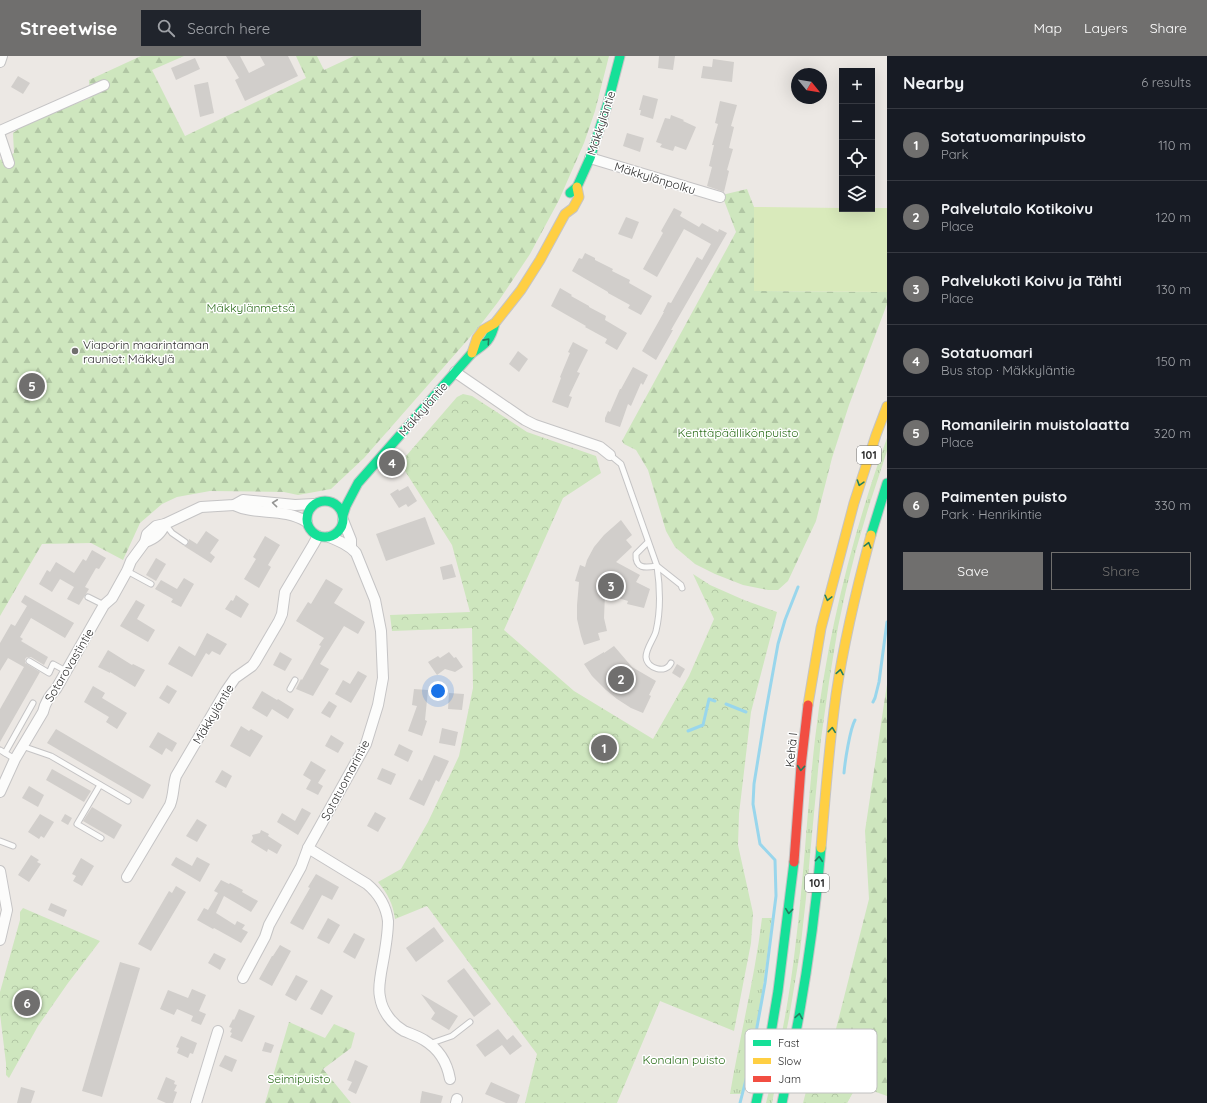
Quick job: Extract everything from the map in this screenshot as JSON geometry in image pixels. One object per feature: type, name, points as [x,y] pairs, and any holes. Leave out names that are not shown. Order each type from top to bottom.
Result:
[{"type":"main road","name":"Mäkkyläntie","points":[[343,517],[346,506],[358,483],[472,353],[484,345],[492,336],[495,323],[521,290],[540,260],[565,214],[573,208],[579,197],[577,188],[590,158],[607,106],[620,56]]},
{"type":"main road","name":"Kehä I","points":[[771,1029],[778,991],[792,880],[801,766],[808,708],[821,628],[854,504],[887,406]]},
{"type":"main road","name":"Mäkkyläntie","points":[[328,501],[350,486],[358,483]]},
{"type":"main road","name":"101","points":[[797,1029],[807,973],[816,899],[835,703],[854,601],[874,525],[887,484]]},
{"type":"main road","points":[[328,501],[338,506],[343,517],[342,524],[338,532],[329,537],[318,536],[310,530],[307,522],[308,512],[314,504],[318,502],[328,501]]},
{"type":"main road","name":"Kehä I","points":[[756,1103],[758,1093]]},
{"type":"main road","name":"101","points":[[782,1103],[784,1093]]},
{"type":"street","points":[[0,62],[2,56]]},
{"type":"street","points":[[0,131],[104,85]]},
{"type":"street","points":[[0,136],[10,163]]},
{"type":"street","name":"Mäkkylänpolku","points":[[590,158],[720,197]]},
{"type":"street","points":[[455,372],[524,420],[600,447],[610,455]]},
{"type":"street","name":"Sotarovastintie","points":[[0,792],[15,759],[43,712],[44,705],[56,689],[104,605],[112,598],[131,561],[145,542],[152,540],[162,532],[166,524],[201,507],[234,505],[243,500],[295,505],[314,504]]},
{"type":"street","name":"Sotarovastintie","points":[[234,505],[242,509],[294,515],[307,522]]},
{"type":"street","name":"Sotatuomarintie","points":[[243,978],[265,937],[269,925],[301,867],[308,848],[366,744],[378,705],[383,678],[382,644],[375,600],[356,553],[351,547],[351,540],[343,517]]},
{"type":"street","name":"Mäkkyläntie","points":[[127,877],[170,805],[176,776],[232,681],[252,666],[280,621],[285,592],[318,536]]},
{"type":"street","points":[[329,537],[351,547]]},
{"type":"street","points":[[308,848],[367,884],[384,902],[387,912],[388,927],[379,985],[382,1005],[390,1019],[399,1027],[434,1048],[443,1058],[449,1070],[450,1079]]},
{"type":"street","points":[[0,871],[7,910],[0,940]]},
{"type":"street","points":[[196,1103],[218,1030]]},
{"type":"lane","points":[[610,455],[621,464],[657,566],[659,583],[658,618],[656,632],[646,657],[648,664],[661,670],[666,669],[671,663]]},
{"type":"lane","points":[[166,524],[172,533],[185,542]]},
{"type":"lane","points":[[648,542],[636,554],[635,560],[644,568],[657,566],[682,588]]},
{"type":"lane","points":[[127,571],[151,584]]},
{"type":"lane","points":[[88,597],[104,605]]},
{"type":"lane","points":[[29,661],[49,672],[53,664],[66,671]]},
{"type":"lane","points":[[290,689],[295,680]]},
{"type":"lane","points":[[15,759],[2,751],[33,703]]},
{"type":"lane","points":[[22,746],[51,756],[128,801]]},
{"type":"lane","points":[[100,784],[77,824],[101,838]]},
{"type":"lane","points":[[0,841],[13,846]]},
{"type":"lane","points":[[429,1044],[452,1036],[470,1022]]},
{"type":"green space","name":"Mäkkylänmetsä","points":[[141,56],[184,56],[152,70],[185,136],[306,78],[296,56],[317,56],[324,70],[354,56],[609,56],[595,111],[584,143],[559,200],[530,254],[498,302],[478,328],[364,458],[331,489],[298,495],[284,492],[210,491],[177,497],[162,504],[140,523],[123,560],[91,543],[42,544],[0,616],[0,160],[14,153],[13,133],[26,124],[90,98],[89,80]]},
{"type":"green space","name":"Kenttäpäällikönpuisto","points":[[747,189],[754,207],[754,291],[887,292],[887,304],[849,405],[832,458],[816,521],[788,581],[778,590],[768,590],[743,585],[715,574],[695,564],[675,547],[666,531],[648,470],[636,450],[624,444],[622,441],[736,232],[722,195]]},
{"type":"green space","points":[[754,207],[839,208],[839,212],[875,212],[875,208],[887,208],[887,292],[754,291]]},
{"type":"green space","points":[[463,394],[472,396],[527,432],[596,456],[601,473],[563,498],[504,630],[574,691],[653,739],[689,676],[714,619],[693,574],[710,585],[744,600],[777,612],[751,712],[739,814],[738,845],[753,913],[751,943],[734,1031],[660,1001],[617,1103],[525,1103],[537,1054],[427,906],[395,919],[390,899],[378,882],[401,869],[428,822],[459,756],[473,688],[472,628],[392,631],[390,615],[470,612],[452,545],[400,463],[457,397]]},
{"type":"green space","points":[[887,438],[887,451],[856,550],[838,627],[821,739],[800,952],[787,1029],[783,1029],[793,968],[815,739],[826,662],[842,586],[874,475]]},
{"type":"green space","points":[[887,684],[887,1096],[877,1092],[877,1029],[836,1029],[869,899],[865,831]]},
{"type":"green space","points":[[23,908],[100,941],[38,1026],[9,1078],[6,1075],[0,1014],[0,992],[20,920],[20,912]]},
{"type":"green space","points":[[762,918],[772,918],[762,995],[755,1029],[745,1029],[745,1084],[743,1094],[730,1094],[755,962]]},
{"type":"green space","name":"Seimipuisto","points":[[289,1022],[325,1038],[334,1024],[355,1033],[351,1048],[323,1069],[351,1103],[265,1103]]},
{"type":"green space","points":[[768,1093],[774,1093],[772,1103],[766,1103]]},
{"type":"green space","points":[[806,1093],[853,1093],[847,1103],[803,1103]]},
{"type":"green space","points":[[830,1093],[853,1093],[847,1103]]},
{"type":"building","points":[[226,56],[240,56],[249,73],[265,65],[260,56],[288,56],[298,76],[245,101],[235,80],[239,78]]},
{"type":"building","points":[[659,56],[675,56],[673,70],[658,68]]},
{"type":"building","points":[[195,58],[200,69],[176,80],[171,68]]},
{"type":"building","points":[[713,59],[734,62],[732,82],[701,78],[703,66],[712,67]]},
{"type":"building","points":[[18,76],[30,83],[23,94],[11,87]]},
{"type":"building","points":[[208,82],[214,113],[200,117],[194,85]]},
{"type":"building","points":[[643,95],[658,99],[653,119],[640,115],[641,110],[639,110]]},
{"type":"building","points":[[720,101],[737,105],[731,126],[734,127],[729,148],[733,149],[727,170],[729,171],[724,192],[707,186],[712,167],[709,166],[714,145],[712,145],[718,124],[715,123]]},
{"type":"building","points":[[671,115],[696,127],[686,150],[675,146],[673,151],[660,147],[662,144],[656,142],[665,118],[670,119]]},
{"type":"building","points":[[627,133],[644,138],[640,152],[623,146]]},
{"type":"building","points":[[674,208],[682,212],[680,216],[699,227],[702,223],[718,232],[719,229],[727,233],[671,330],[673,330],[656,360],[642,351],[668,302],[671,303],[697,257],[702,260],[711,244],[684,229],[657,277],[643,269],[663,233],[661,231]]},
{"type":"building","points":[[626,217],[639,222],[632,239],[618,234]]},
{"type":"building","points":[[585,253],[613,269],[612,271],[630,280],[629,283],[652,296],[641,315],[628,308],[630,305],[572,271],[579,258],[582,259]]},
{"type":"building","points":[[560,288],[606,316],[605,320],[627,333],[617,350],[605,343],[607,339],[551,306]]},
{"type":"building","points":[[573,342],[588,350],[577,372],[580,373],[569,396],[572,397],[568,408],[552,402],[570,353],[568,352]]},
{"type":"building","points":[[518,351],[528,359],[519,372],[509,364]]},
{"type":"building","points":[[633,367],[648,375],[643,385],[641,383],[631,406],[628,404],[620,427],[605,422],[608,411],[610,412],[620,389]]},
{"type":"building","points":[[408,486],[417,501],[408,507],[406,504],[399,508],[390,494],[398,489],[399,491]]},
{"type":"building","points":[[425,517],[435,544],[386,561],[376,534]]},
{"type":"building","points":[[621,520],[632,535],[626,540],[632,547],[616,562],[640,575],[636,582],[650,589],[644,608],[627,604],[628,601],[605,594],[604,618],[607,631],[598,633],[600,640],[584,645],[577,619],[579,582],[575,581],[580,565],[585,567],[594,547],[604,535]]},
{"type":"building","points":[[206,531],[219,540],[210,553],[215,557],[211,563],[184,546],[188,544],[189,539],[197,544],[195,547]]},
{"type":"building","points":[[265,536],[280,545],[268,565],[271,567],[259,588],[244,579],[256,559],[253,557]]},
{"type":"building","points":[[92,550],[106,558],[99,569],[96,568],[85,587],[89,589],[79,605],[67,599],[74,587],[60,579],[52,592],[39,584],[47,570],[50,572],[56,562],[74,573],[83,559],[86,561]]},
{"type":"building","points":[[156,558],[166,564],[156,581],[146,575]]},
{"type":"building","points":[[452,564],[456,577],[443,580],[440,567]]},
{"type":"building","points":[[184,578],[194,584],[181,607],[171,602],[173,599],[155,589],[161,580],[177,589]]},
{"type":"building","points":[[326,579],[343,589],[334,603],[365,622],[358,634],[344,626],[320,664],[329,669],[313,696],[296,689],[321,646],[319,645],[324,638],[296,621],[308,602],[311,604]]},
{"type":"building","points":[[25,595],[74,623],[65,638],[31,618],[20,637],[23,639],[21,641],[48,657],[44,665],[31,657],[27,657],[25,659],[25,663],[40,672],[0,742],[0,709],[24,667],[8,658],[0,671],[0,643],[11,624],[15,626],[27,606],[21,602]]},
{"type":"building","points":[[236,595],[249,604],[241,618],[225,609],[231,600],[233,601]]},
{"type":"building","points":[[136,600],[145,605],[137,619],[155,630],[148,642],[120,626]]},
{"type":"building","points":[[207,633],[227,644],[220,655],[212,651],[209,655],[206,653],[192,677],[168,664],[179,646],[195,656]]},
{"type":"building","points":[[614,646],[632,667],[656,681],[649,695],[651,696],[643,713],[631,708],[606,690],[592,676],[584,664]]},
{"type":"building","points":[[108,650],[132,665],[133,664],[145,670],[135,687],[110,672],[98,667]]},
{"type":"building","points":[[280,652],[292,659],[285,671],[273,665]]},
{"type":"building","points":[[449,652],[454,658],[456,657],[463,667],[455,672],[445,669],[437,675],[428,662],[438,656],[440,658]]},
{"type":"building","points":[[677,664],[685,669],[680,678],[672,673]]},
{"type":"building","points":[[358,671],[367,676],[351,703],[335,694],[343,680],[350,684]]},
{"type":"building","points":[[167,685],[177,691],[169,704],[159,698]]},
{"type":"building","points":[[93,686],[105,693],[102,698],[127,713],[117,729],[106,722],[109,717],[84,702]]},
{"type":"building","points":[[414,689],[428,690],[425,720],[427,721],[422,736],[408,731],[417,706],[412,705]]},
{"type":"building","points":[[262,691],[294,709],[288,719],[272,709],[267,717],[252,708]]},
{"type":"building","points":[[449,693],[464,694],[462,710],[448,709]]},
{"type":"building","points":[[329,701],[337,706],[330,718],[321,713]]},
{"type":"building","points":[[241,726],[249,731],[251,729],[263,736],[250,757],[230,746]]},
{"type":"building","points":[[442,728],[458,732],[455,746],[439,743]]},
{"type":"building","points":[[56,729],[151,785],[143,799],[47,743]]},
{"type":"building","points":[[158,732],[177,743],[172,752],[166,748],[162,755],[149,747]]},
{"type":"building","points":[[331,735],[344,743],[338,753],[325,746]]},
{"type":"building","points":[[399,744],[413,751],[408,762],[394,755]]},
{"type":"building","points":[[434,755],[449,761],[439,782],[436,780],[424,806],[409,799],[419,779],[422,781]]},
{"type":"building","points":[[311,761],[326,770],[318,783],[323,786],[318,795],[306,789],[311,780],[303,775]]},
{"type":"building","points":[[382,768],[396,774],[391,785],[377,779]]},
{"type":"building","points":[[52,769],[91,791],[84,802],[46,780]]},
{"type":"building","points":[[222,770],[232,776],[226,788],[215,782]]},
{"type":"building","points":[[29,786],[44,795],[38,807],[22,798]]},
{"type":"building","points":[[92,807],[122,825],[114,839],[83,821]]},
{"type":"building","points":[[302,808],[311,813],[298,835],[277,822],[282,813],[295,821]]},
{"type":"building","points":[[375,812],[386,818],[378,832],[367,826]]},
{"type":"building","points":[[40,814],[54,822],[44,838],[41,836],[39,839],[28,832]]},
{"type":"building","points":[[65,814],[72,818],[68,825],[61,821]]},
{"type":"building","points":[[197,819],[207,825],[197,842],[186,836]]},
{"type":"building","points":[[261,830],[269,834],[268,836],[282,845],[277,854],[268,849],[267,852],[251,842],[253,838],[252,835],[260,833]]},
{"type":"building","points":[[31,855],[39,860],[37,862],[41,864],[29,882],[18,875]]},
{"type":"building","points":[[176,857],[192,866],[197,857],[210,864],[200,882],[171,865]]},
{"type":"building","points":[[81,858],[94,866],[82,886],[73,881],[76,876],[72,874]]},
{"type":"building","points":[[316,874],[339,887],[332,900],[322,895],[303,930],[290,923],[310,888],[308,887]]},
{"type":"building","points":[[221,880],[243,890],[242,892],[258,901],[251,912],[224,896],[216,913],[235,925],[237,921],[245,925],[242,929],[248,932],[241,943],[197,920],[204,908],[208,910],[218,893],[214,891]]},
{"type":"building","points":[[176,886],[186,892],[151,951],[138,944],[169,891],[172,893]]},
{"type":"building","points":[[51,903],[67,910],[64,917],[48,910]]},
{"type":"building","points":[[328,918],[340,925],[329,944],[317,938]]},
{"type":"building","points":[[434,927],[444,941],[416,962],[406,948]]},
{"type":"building","points":[[354,933],[365,939],[355,959],[343,952]]},
{"type":"building","points":[[280,945],[291,951],[272,986],[259,979]]},
{"type":"building","points":[[214,953],[226,959],[220,970],[208,963]]},
{"type":"building","points":[[120,962],[140,968],[102,1097],[82,1091]]},
{"type":"building","points":[[464,968],[491,1004],[474,1017],[447,981]]},
{"type":"building","points":[[296,975],[308,981],[296,1001],[285,995]]},
{"type":"building","points":[[192,989],[206,995],[199,1011],[206,1014],[201,1025],[191,1021],[193,1016],[177,1009],[174,1015],[160,1009],[168,990],[188,998]]},
{"type":"building","points":[[321,989],[333,996],[322,1015],[310,1009]]},
{"type":"building","points":[[421,994],[458,1016],[449,1030],[431,1019],[435,1013]]},
{"type":"building","points":[[239,1009],[255,1016],[242,1042],[230,1037],[232,1028],[229,1027]]},
{"type":"building","points":[[498,1029],[507,1040],[513,1035],[522,1046],[510,1055],[502,1045],[485,1057],[476,1045]]},
{"type":"building","points":[[181,1036],[197,1043],[193,1054],[190,1053],[188,1058],[177,1053],[179,1048],[176,1047]]},
{"type":"building","points":[[265,1042],[274,1045],[271,1053],[262,1051]]},
{"type":"building","points":[[225,1055],[237,1060],[232,1072],[219,1066]]},
{"type":"building","points":[[355,1060],[368,1066],[356,1094],[348,1090],[352,1082],[347,1080]]},
{"type":"building","points":[[166,1077],[175,1081],[174,1084],[177,1085],[174,1091],[177,1092],[173,1103],[166,1103],[157,1099]]},
{"type":"building","points":[[491,1082],[520,1095],[517,1103],[506,1103],[485,1094]]},
{"type":"building","points":[[21,1087],[35,1091],[31,1103],[17,1103]]},
{"type":"building","points":[[422,1091],[443,1096],[441,1103],[420,1103]]},
{"type":"waterway","points":[[757,1029],[765,983],[776,896],[775,860],[760,844],[753,804],[754,784],[778,644],[785,620],[798,587]]},
{"type":"waterway","points":[[873,702],[879,682],[887,622]]},
{"type":"waterway","points":[[688,731],[703,725],[709,699],[715,701]]},
{"type":"waterway","points":[[726,704],[746,712]]},
{"type":"waterway","points":[[844,773],[850,738],[855,720]]},
{"type":"waterway","points":[[740,1103],[745,1083]]},
{"type":"traffic: fast","points":[[570,193],[577,187],[590,158],[607,106],[620,56]]},
{"type":"traffic: fast","points":[[343,515],[358,483],[472,353],[490,338],[495,323]]},
{"type":"traffic: fast","points":[[871,535],[887,483]]},
{"type":"traffic: fast","points":[[329,501],[338,506],[342,512],[343,519],[342,526],[338,532],[329,537],[321,537],[312,532],[308,526],[307,515],[312,506],[318,502],[329,501]]},
{"type":"traffic: fast","points":[[797,1029],[806,976],[821,848]]},
{"type":"traffic: fast","points":[[772,1029],[778,991],[794,862]]},
{"type":"traffic: fast","points":[[756,1103],[758,1093]]},
{"type":"traffic: fast","points":[[782,1103],[784,1093]]},
{"type":"traffic: slow","points":[[472,353],[477,338],[483,330],[495,323],[521,290],[540,260],[565,214],[573,208],[579,197],[577,187]]},
{"type":"traffic: slow","points":[[808,705],[821,628],[854,503],[887,406]]},
{"type":"traffic: slow","points":[[821,848],[829,752],[839,675],[851,614],[871,535]]},
{"type":"traffic: jam","points":[[794,862],[801,766],[808,705]]},
{"type":"place","name":"Viaporin maarintaman rauniot: Mäkkylä","points":[[75,351]]},
{"type":"place","name":"Romanileirin muistolaatta","points":[[32,386]]},
{"type":"place","name":"Sotatuomari","points":[[392,463]]},
{"type":"place","name":"Palvelukoti Koivu ja Tähti","points":[[611,586]]},
{"type":"place","name":"Palvelutalo Kotikoivu","points":[[621,679]]},
{"type":"place","name":"Sotatuomarinpuisto","points":[[604,748]]},
{"type":"place","name":"Paimenten puisto","points":[[27,1003]]},
{"type":"park label","name":"Konalan puisto","points":[[684,1059]]}]
